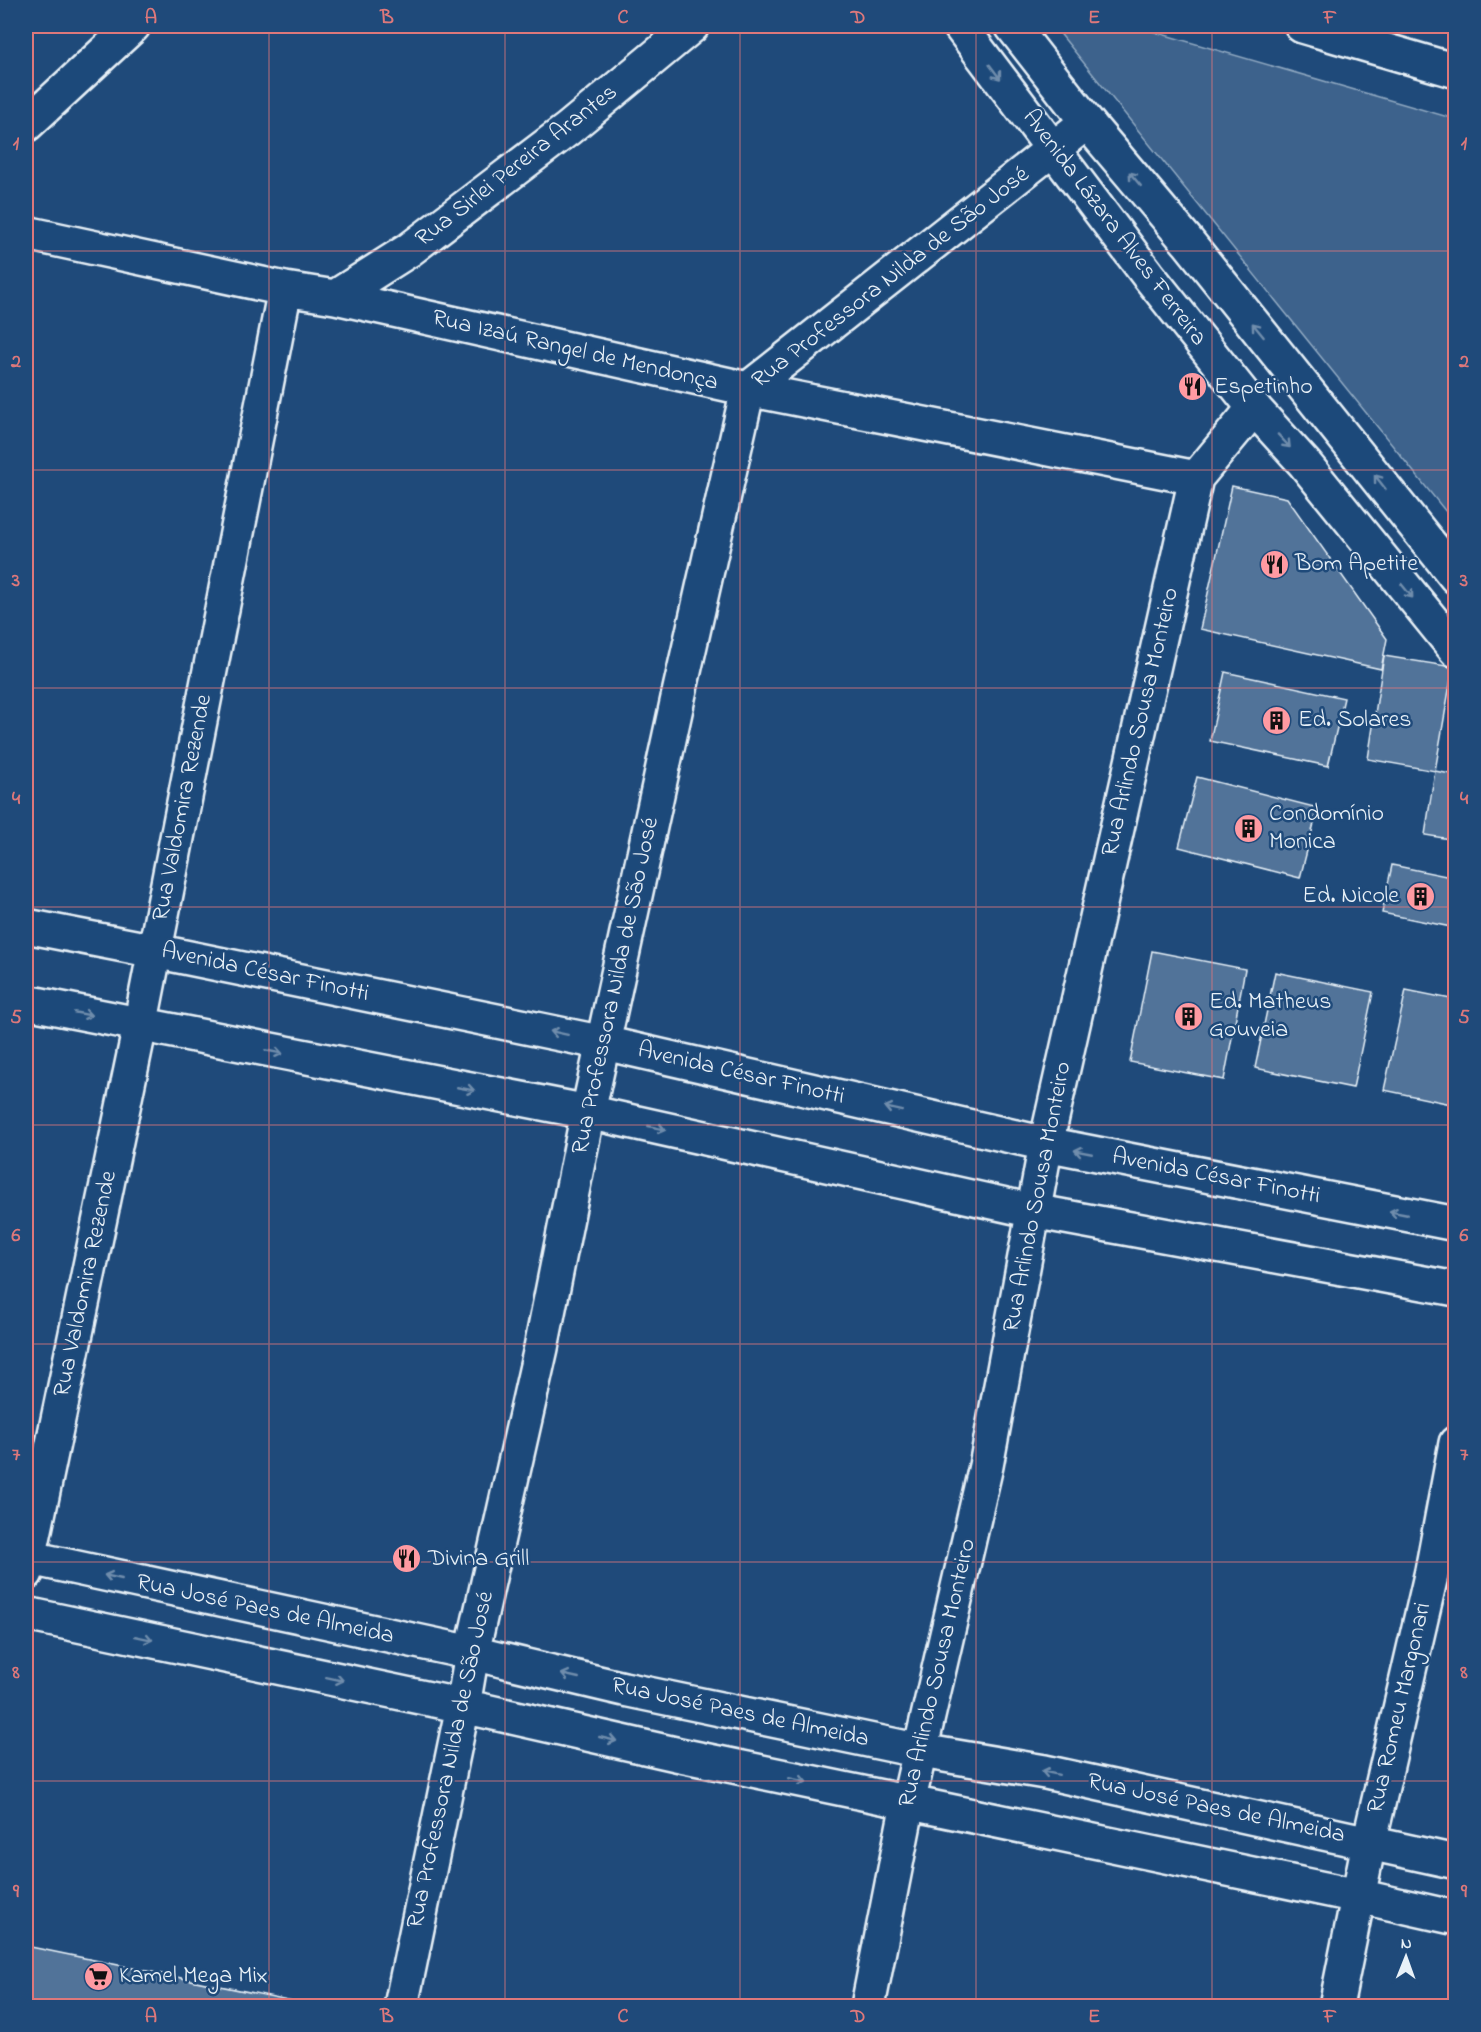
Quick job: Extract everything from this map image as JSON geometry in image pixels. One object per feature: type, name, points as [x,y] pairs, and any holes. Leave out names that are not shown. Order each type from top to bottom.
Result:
[{"type":"street","points":[[26,125],[133,26]]},
{"type":"street","name":"Rua Sirlei Pereira Arantes","points":[[335,297],[418,243],[568,129],[692,26]]},
{"type":"street","name":"Avenida Lázara Alves Ferreira","points":[[960,26],[1148,275],[1254,408],[1305,464],[1455,650]]},
{"type":"street","name":"Avenida Lázara Alves Ferreira","points":[[1012,26],[1087,122],[1188,242],[1455,577]]},
{"type":"street","points":[[1302,26],[1380,36],[1455,71]]},
{"type":"street","name":"Rua Professora Nilda de São José","points":[[401,2007],[463,1706],[471,1653],[541,1348],[588,1112],[675,710],[748,389],[1087,122]]},
{"type":"street","name":"Rua Izaú Rangel de Mendonça","points":[[26,233],[285,289],[335,297],[748,389],[1196,478]]},
{"type":"street","name":"Rua Valdomira Rezende","points":[[27,1563],[140,1026],[285,289]]},
{"type":"street","name":"Rua Arlindo Sousa Monteiro","points":[[868,2007],[908,1803],[986,1466],[1046,1144],[1196,478],[1254,408]]},
{"type":"street","points":[[1374,551],[1409,520]]},
{"type":"street","name":"Avenida César Finotti","points":[[26,926],[604,1043],[1046,1144],[1455,1224]]},
{"type":"street","points":[[26,1002],[588,1112],[1033,1211],[1455,1288]]},
{"type":"street","name":"Rua Romeu Margonari","points":[[1336,2007],[1369,1843],[1432,1571],[1455,1443]]},
{"type":"street","name":"Rua José Paes de Almeida","points":[[27,1563],[113,1578],[471,1653],[624,1689],[921,1751],[1045,1772],[1455,1862]]},
{"type":"street","points":[[26,1614],[463,1706],[680,1755],[1455,1918]]},
{"type":"shaded area","points":[[1054,26],[1134,26],[1455,119],[1455,523]]},
{"type":"building","name":"Bom Apetite","points":[[1232,486],[1287,498],[1387,639],[1381,669],[1200,629]]},
{"type":"building","points":[[1384,656],[1453,667],[1435,771],[1368,759]]},
{"type":"building","name":"Ed. Solares","points":[[1225,672],[1344,698],[1328,766],[1210,741]]},
{"type":"building","points":[[1435,771],[1456,775],[1456,840],[1425,835]]},
{"type":"building","name":"Condomínio Monica","points":[[1197,777],[1318,808],[1300,878],[1179,847]]},
{"type":"building","name":"Ed. Nicole","points":[[1392,865],[1456,878],[1456,928],[1382,913]]},
{"type":"building","name":"Ed. Matheus Gouveia","points":[[1152,951],[1245,969],[1224,1080],[1130,1062]]},
{"type":"building","points":[[1275,972],[1373,992],[1353,1088],[1255,1068]]},
{"type":"building","points":[[1406,990],[1456,1000],[1456,1105],[1384,1090]]},
{"type":"building","name":"Kamel Mega Mix","points":[[26,1946],[317,2006],[26,2006]]},
{"type":"place","name":"Espetinho","points":[[1193,387]]},
{"type":"place","name":"Bom Apetite","points":[[1274,564]]},
{"type":"place","name":"Ed. Solares","points":[[1277,720]]},
{"type":"place","name":"Condomínio Monica","points":[[1248,828]]},
{"type":"place","name":"Ed. Nicole","points":[[1420,896]]},
{"type":"place","name":"Ed. Matheus Gouveia","points":[[1188,1016]]},
{"type":"place","name":"Divina Grill","points":[[407,1559]]},
{"type":"place","name":"Kamel Mega Mix","points":[[98,1976]]}]
